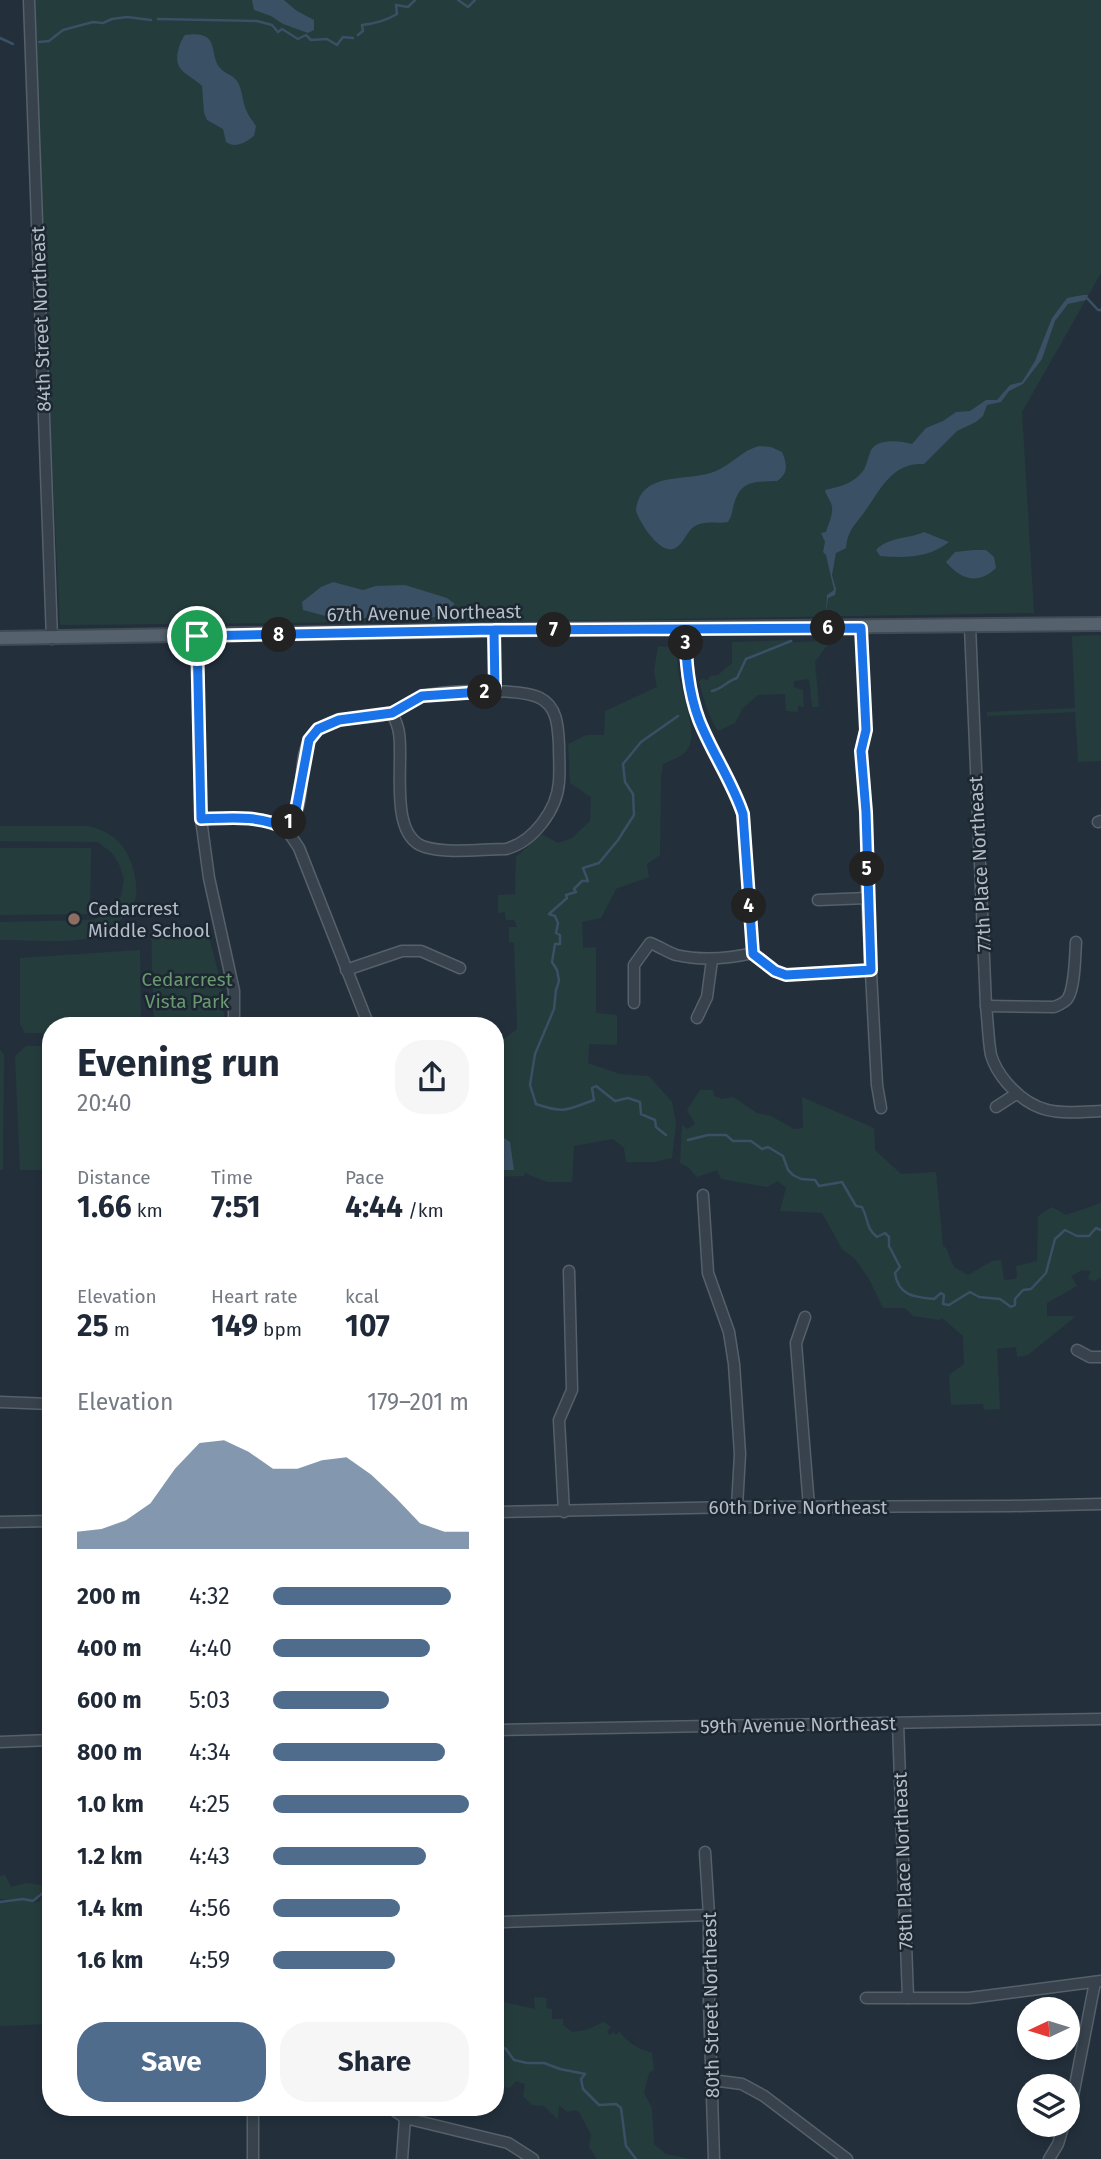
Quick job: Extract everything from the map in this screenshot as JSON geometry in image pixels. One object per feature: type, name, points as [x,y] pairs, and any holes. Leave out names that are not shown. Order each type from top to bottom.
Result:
[{"type":"main road","name":"67th Avenue Northeast","points":[[0,638],[1101,624]]},
{"type":"street","name":"84th Street Northeast","points":[[29,0],[52,639]]},
{"type":"street","name":"77th Place Northeast","points":[[970,626],[986,1006],[992,1055],[1000,1075],[1016,1094]]},
{"type":"street","points":[[861,628],[866,730],[861,751],[866,812],[867,898],[877,1085],[881,1108]]},
{"type":"street","points":[[685,629],[691,694],[743,814],[753,954]]},
{"type":"street","points":[[494,630],[495,691]]},
{"type":"street","points":[[197,636],[201,819],[209,878],[234,991],[234,1017]]},
{"type":"street","points":[[285,828],[296,810],[305,752],[312,736],[327,724],[392,713],[422,696],[495,691],[523,692],[542,698],[550,706],[558,724],[559,783],[553,804],[534,834],[506,849],[439,850],[414,841],[408,834],[402,816],[400,735],[392,713]]},
{"type":"street","points":[[201,819],[257,818],[285,828],[299,848],[365,1017]]},
{"type":"street","points":[[818,900],[867,898]]},
{"type":"street","points":[[986,1006],[1054,1007],[1062,1004],[1072,988],[1076,942]]},
{"type":"street","points":[[634,1003],[634,965],[650,943],[673,954],[712,960],[753,954],[775,971],[786,975],[871,970]]},
{"type":"street","points":[[346,970],[412,950],[421,951],[460,968]]},
{"type":"street","points":[[697,1018],[707,997],[712,960]]},
{"type":"street","points":[[996,1107],[1016,1094],[1041,1110],[1061,1113],[1101,1111]]},
{"type":"street","points":[[703,1195],[708,1273],[729,1332],[734,1364],[740,1454],[737,1507]]},
{"type":"street","points":[[564,1512],[559,1420],[572,1390],[569,1271]]},
{"type":"street","points":[[805,1317],[796,1343],[809,1507]]},
{"type":"street","points":[[1077,1350],[1090,1357],[1101,1357]]},
{"type":"street","points":[[0,1402],[42,1404]]},
{"type":"street","name":"60th Drive Northeast","points":[[504,1512],[1101,1504]]},
{"type":"street","points":[[0,1522],[42,1521]]},
{"type":"street","name":"59th Avenue Northeast","points":[[504,1730],[1101,1719]]},
{"type":"street","name":"78th Place Northeast","points":[[898,1724],[908,1998]]},
{"type":"street","points":[[0,1742],[42,1740]]},
{"type":"street","name":"80th Street Northeast","points":[[705,1852],[709,1914],[714,2159]]},
{"type":"street","points":[[504,1922],[709,1914]]},
{"type":"street","points":[[866,1998],[969,1998],[1098,1982],[1078,2074]]},
{"type":"street","points":[[712,2080],[742,2084],[764,2096],[847,2159]]},
{"type":"street","points":[[253,2116],[253,2159]]},
{"type":"street","points":[[402,2116],[508,2143],[533,2159]]},
{"type":"street","points":[[402,2159],[405,2118]]},
{"type":"street","points":[[1049,2159],[1060,2137]]},
{"type":"green space","points":[[30,0],[1101,0],[1101,273],[1022,412],[1034,613],[60,625]]},
{"type":"green space","points":[[1101,635],[1101,761],[1078,762],[1075,712],[987,716],[987,712],[1075,708],[1072,636]]},
{"type":"green space","points":[[792,640],[794,643],[830,641],[815,662],[819,707],[812,707],[809,679],[794,681],[793,687],[803,690],[804,707],[798,706],[798,712],[786,711],[785,694],[758,695],[743,708],[735,723],[718,731],[699,682],[702,678],[707,681],[710,676],[718,675],[732,663],[732,642]]},
{"type":"green space","points":[[658,646],[676,648],[678,673],[691,726],[687,750],[663,764],[660,855],[647,864],[649,877],[616,889],[601,918],[582,922],[583,948],[596,947],[596,1013],[617,1015],[617,1045],[589,1044],[588,1063],[620,1074],[649,1076],[672,1102],[676,1123],[672,1158],[654,1162],[626,1162],[624,1148],[613,1139],[574,1146],[572,1182],[547,1182],[525,1173],[524,1176],[504,1177],[504,1039],[517,1029],[514,943],[509,942],[509,927],[517,927],[514,920],[506,920],[505,912],[498,913],[498,895],[515,894],[516,857],[542,834],[558,843],[572,838],[590,821],[591,797],[570,783],[568,744],[586,735],[604,735],[605,711],[657,687],[654,671]]},
{"type":"green space","points":[[0,826],[87,826],[106,832],[120,843],[133,867],[136,897],[133,904],[114,926],[93,937],[61,941],[0,940],[0,922],[92,920],[109,914],[121,896],[124,879],[112,853],[98,842],[0,841]]},
{"type":"green space","points":[[0,848],[91,848],[90,914],[0,915]]},
{"type":"green space","name":"Cedarcrest Vista Park","points":[[207,929],[221,983],[224,1017],[154,1017],[151,930]]},
{"type":"green space","points":[[140,950],[141,1017],[42,1017],[42,1033],[25,1033],[20,1024],[20,958]]},
{"type":"green space","points":[[26,1046],[42,1046],[42,1170],[20,1170],[15,1056]]},
{"type":"green space","points":[[0,1050],[4,1054],[3,1170],[0,1170]]},
{"type":"green space","points":[[700,1090],[713,1090],[714,1096],[722,1099],[733,1097],[757,1113],[771,1116],[794,1129],[803,1128],[802,1097],[874,1128],[875,1150],[901,1174],[936,1172],[943,1246],[954,1267],[968,1275],[992,1261],[1001,1260],[1004,1280],[1015,1279],[1016,1266],[1037,1261],[1038,1216],[1052,1207],[1066,1215],[1101,1203],[1101,1278],[1094,1281],[1088,1279],[1091,1271],[1082,1270],[1071,1276],[1077,1286],[1047,1303],[1047,1316],[1076,1316],[1028,1355],[1017,1357],[1016,1347],[997,1349],[1000,1409],[984,1410],[983,1404],[951,1405],[949,1375],[964,1364],[963,1336],[942,1318],[939,1320],[913,1316],[905,1308],[883,1308],[869,1279],[855,1259],[842,1249],[822,1213],[780,1211],[786,1188],[778,1181],[767,1187],[721,1179],[717,1170],[697,1177],[680,1163],[682,1125],[687,1129],[695,1124],[687,1110]]},
{"type":"green space","points":[[5,1875],[11,1887],[26,1883],[42,1884],[42,1891],[33,1900],[34,1903],[40,1901],[42,1896],[42,2024],[0,2026],[0,1903],[13,1900],[0,1899],[0,1876]]},
{"type":"green space","points":[[534,1997],[547,1998],[546,2008],[552,2009],[552,2019],[563,2019],[563,2025],[572,2032],[586,2030],[604,2022],[611,2027],[607,2032],[610,2035],[613,2032],[617,2035],[619,2031],[634,2045],[652,2053],[654,2070],[649,2073],[644,2093],[652,2108],[654,2144],[666,2154],[690,2159],[597,2159],[589,2147],[591,2135],[579,2112],[567,2112],[559,2105],[558,2120],[544,2106],[532,2105],[523,2096],[525,2084],[516,2081],[510,2088],[504,2087],[504,2002],[535,2009]]},
{"type":"water","points":[[252,0],[284,0],[314,20],[314,30],[308,33],[254,10]]},
{"type":"water","points":[[197,34],[209,40],[220,68],[237,81],[245,108],[256,126],[254,136],[241,144],[226,142],[223,129],[207,120],[202,86],[180,68],[178,51],[185,35]]},
{"type":"water","points":[[1088,295],[1086,300],[1068,304],[1055,321],[1042,359],[1023,384],[1009,391],[1001,402],[987,405],[983,416],[957,431],[924,464],[903,468],[881,488],[852,530],[846,548],[836,553],[832,575],[835,595],[828,598],[826,613],[827,595],[834,590],[823,552],[825,542],[821,533],[826,532],[832,510],[825,490],[855,479],[864,469],[875,446],[896,441],[912,444],[926,428],[956,412],[970,411],[986,400],[997,400],[1010,385],[1022,382],[1035,361],[1052,318],[1067,298]]},
{"type":"water","points":[[759,446],[782,452],[786,468],[781,478],[777,481],[746,485],[738,494],[728,522],[699,524],[677,547],[665,548],[652,538],[636,511],[639,498],[646,489],[667,480],[716,471]]},
{"type":"water","points":[[924,532],[949,542],[916,556],[880,556],[876,550],[892,540]]},
{"type":"water","points":[[986,550],[994,557],[996,568],[983,577],[970,578],[958,573],[946,562],[955,552]]},
{"type":"water","points":[[333,582],[363,590],[376,586],[405,585],[447,598],[455,604],[436,617],[424,618],[333,618],[303,610],[302,602],[321,587]]},
{"type":"water","points":[[504,1138],[510,1142],[514,1170],[504,1170]]},
{"type":"waterway","points":[[358,35],[363,31],[362,25],[393,16],[397,14],[396,5],[408,7],[415,0]]},
{"type":"waterway","points":[[458,0],[468,7],[475,0]]},
{"type":"waterway","points":[[39,42],[49,41],[63,30],[93,22],[103,23],[127,17],[151,20]]},
{"type":"waterway","points":[[158,19],[257,21],[272,25],[278,32],[282,29],[298,39],[306,35],[311,40],[327,39],[337,45],[343,37],[353,38]]},
{"type":"waterway","points":[[0,38],[13,44]]},
{"type":"waterway","points":[[1086,297],[1101,310]]},
{"type":"waterway","points":[[712,691],[737,678],[746,659],[791,641]]},
{"type":"waterway","points":[[666,1135],[656,1127],[655,1120],[641,1114],[640,1102],[628,1098],[615,1101],[596,1086],[592,1088],[594,1100],[571,1108],[553,1109],[536,1104],[530,1085],[535,1054],[554,1009],[559,981],[552,962],[555,944],[560,944],[560,935],[556,933],[558,923],[555,916],[549,914],[567,898],[566,895],[576,892],[574,889],[582,881],[588,881],[583,868],[599,863],[634,815],[633,794],[625,782],[623,764],[641,742],[678,716]]},
{"type":"waterway","points":[[688,1140],[708,1135],[726,1135],[733,1141],[751,1141],[762,1149],[768,1147],[783,1156],[788,1170],[801,1179],[815,1180],[819,1186],[842,1182],[856,1206],[862,1207],[873,1233],[877,1237],[885,1233],[889,1237],[889,1246],[900,1267],[895,1273],[897,1281],[904,1291],[934,1299],[941,1293],[944,1295],[943,1304],[949,1305],[970,1292],[979,1297],[1000,1299],[1011,1307],[1015,1305],[1015,1299],[1023,1290],[1031,1289],[1046,1273],[1055,1239],[1065,1230],[1077,1236],[1089,1236],[1096,1228],[1101,1230]]},
{"type":"waterway","points":[[0,1902],[23,1899],[33,1901],[42,1894]]},
{"type":"waterway","points":[[504,2048],[514,2060],[544,2063],[585,2074],[581,2079],[583,2089],[599,2105],[616,2104],[621,2108],[626,2146],[636,2159]]},
{"type":"place","name":"Cedarcrest Middle School","points":[[74,919]]},
{"type":"route","points":[[197,636],[201,819],[257,818],[285,828],[296,810],[305,752],[309,740],[318,729],[339,720],[392,713],[422,696],[495,691],[494,630],[685,629],[691,694],[700,722],[736,794],[743,814],[753,954],[775,971],[786,975],[871,970],[866,812],[861,751],[866,730],[861,628],[494,630],[197,636]]}]
